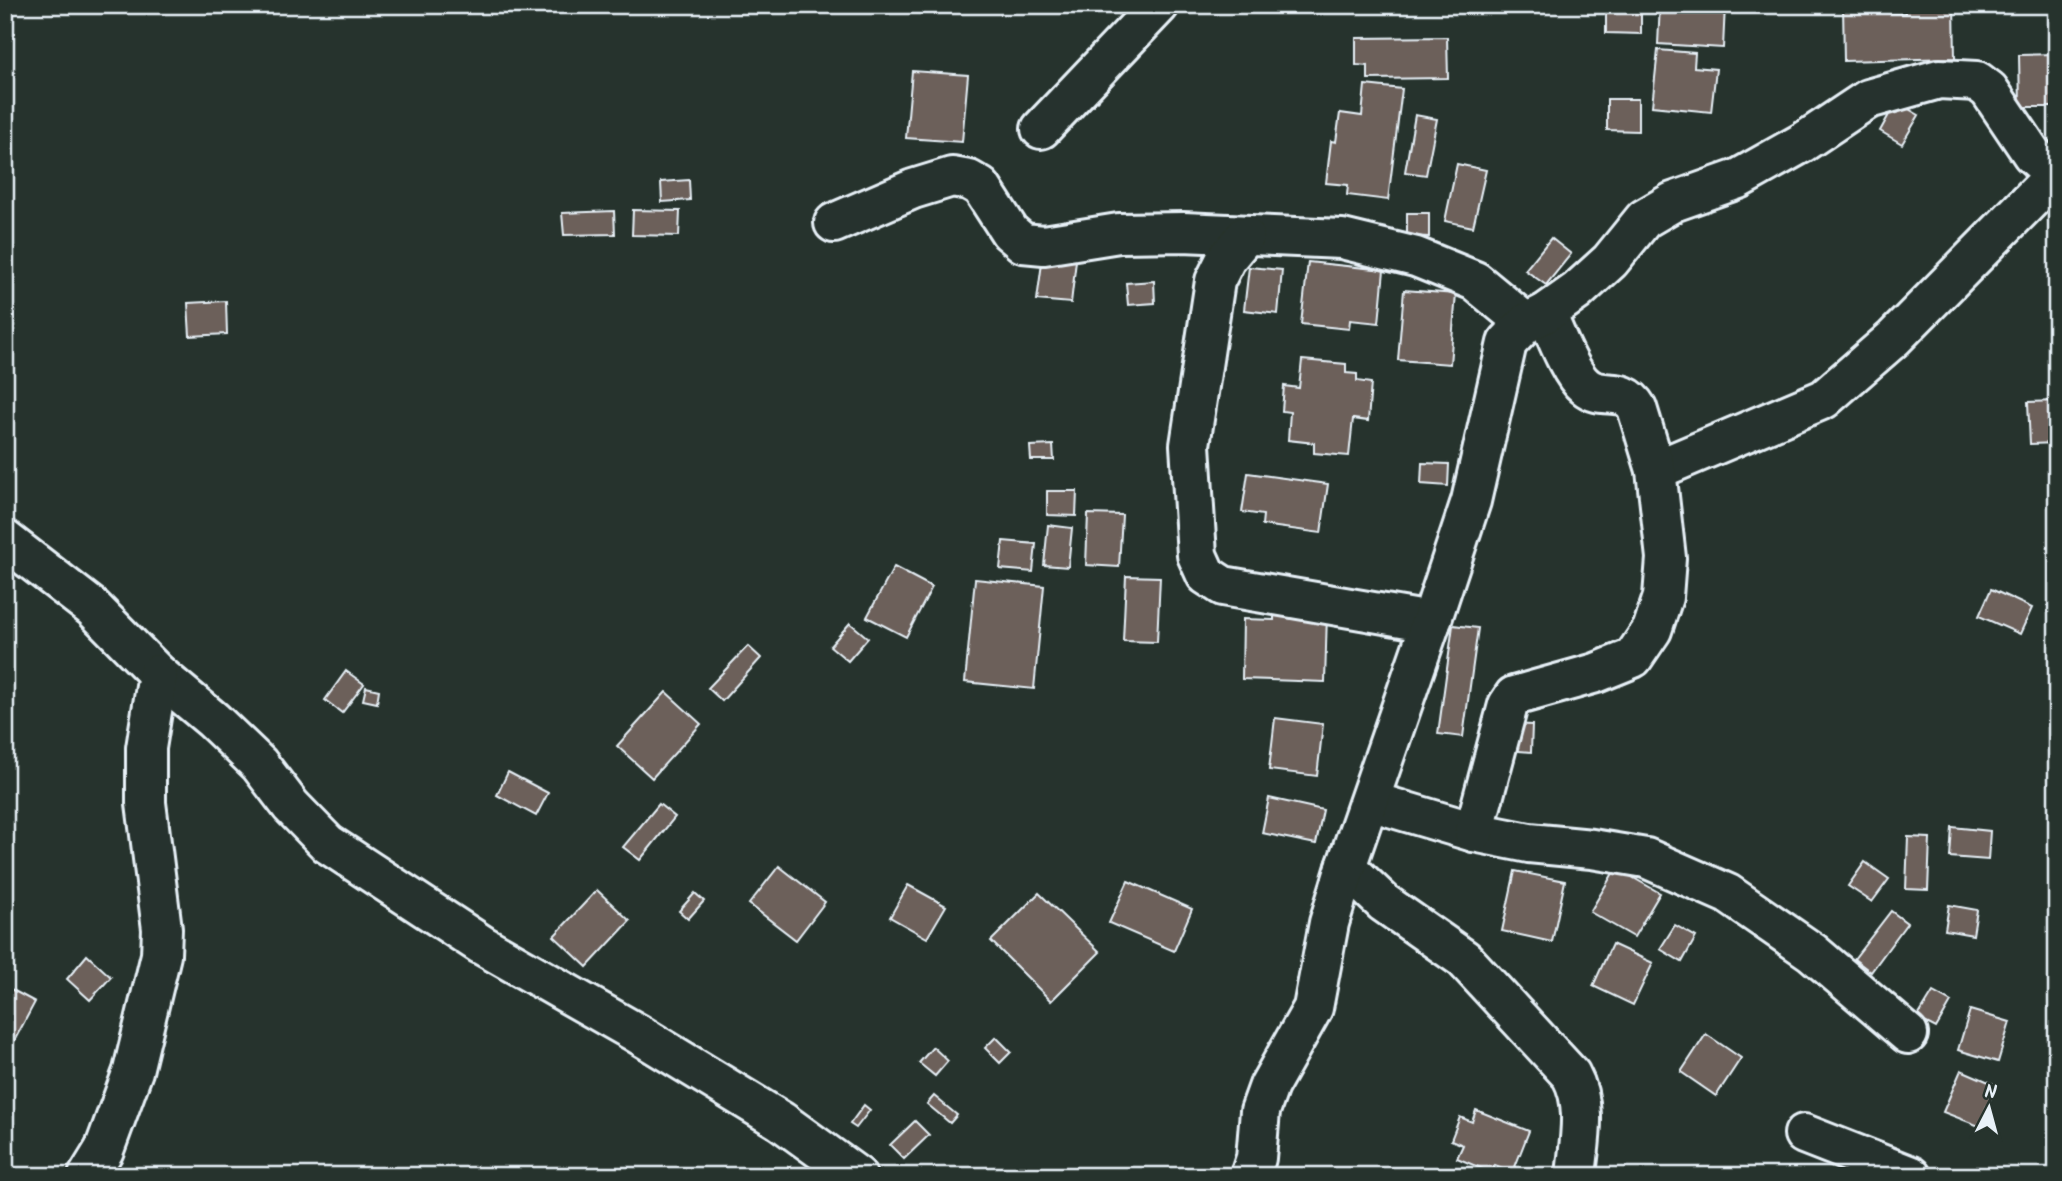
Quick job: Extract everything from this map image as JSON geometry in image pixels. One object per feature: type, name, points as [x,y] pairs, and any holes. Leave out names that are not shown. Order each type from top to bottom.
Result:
[{"type":"street","points":[[1041,129],[1159,5]]},
{"type":"street","points":[[1250,1176],[1261,1111],[1269,1086],[1312,1008],[1329,923],[1346,867],[1471,501],[1507,343],[1536,318],[1577,291],[1611,261],[1644,219],[1672,202],[1738,179],[1802,143],[1868,99],[1939,79],[1976,81],[1989,90],[2032,154],[2057,171],[1894,338],[1824,398],[1656,470]]},
{"type":"street","points":[[834,223],[913,189],[952,177],[969,180],[981,187],[1010,232],[1023,243],[1044,245],[1119,233],[1183,232],[1342,239],[1416,257],[1475,281],[1536,318],[1583,385],[1593,391],[1625,395],[1632,400],[1637,408],[1656,470],[1666,558],[1663,597],[1652,630],[1633,657],[1596,673],[1514,696],[1508,705],[1474,832]]},
{"type":"street","points":[[1245,236],[1226,259],[1215,281],[1190,446],[1197,555],[1206,575],[1223,586],[1431,622]]},
{"type":"street","points":[[5,540],[93,608],[158,674],[213,720],[259,764],[291,806],[328,844],[482,944],[635,1032],[781,1121],[857,1176]]},
{"type":"street","points":[[88,1176],[104,1150],[133,1071],[161,955],[162,929],[146,803],[146,748],[158,674]]},
{"type":"street","points":[[1370,801],[1474,832],[1529,843],[1646,858],[1728,894],[1812,952],[1908,1034]]},
{"type":"street","points":[[1346,867],[1384,903],[1464,959],[1571,1075],[1579,1089],[1582,1107],[1576,1176]]},
{"type":"street","points":[[1804,1134],[1911,1176]]},
{"type":"building","points":[[1606,5],[1641,5],[1641,34],[1606,33]]},
{"type":"building","points":[[1660,5],[1725,5],[1723,48],[1658,44]]},
{"type":"building","points":[[1843,5],[1889,5],[1889,13],[1905,13],[1905,5],[1954,5],[1955,58],[1844,61]]},
{"type":"building","points":[[1447,37],[1448,78],[1368,79],[1368,66],[1356,65],[1356,38]]},
{"type":"building","points":[[1658,50],[1695,53],[1694,67],[1716,69],[1711,112],[1652,106]]},
{"type":"building","points":[[2057,54],[2057,107],[2020,107],[2019,55]]},
{"type":"building","points":[[912,71],[968,75],[962,142],[906,138]]},
{"type":"building","points":[[1365,85],[1402,89],[1388,200],[1347,195],[1348,185],[1326,183],[1331,141],[1336,142],[1340,113],[1362,116]]},
{"type":"building","points":[[1607,99],[1638,99],[1638,131],[1607,130]]},
{"type":"building","points":[[1896,102],[1919,115],[1902,144],[1880,131]]},
{"type":"building","points":[[1415,115],[1437,119],[1426,175],[1405,172]]},
{"type":"building","points":[[1457,164],[1486,170],[1473,227],[1445,221]]},
{"type":"building","points":[[689,180],[690,200],[662,202],[661,182]]},
{"type":"building","points":[[633,210],[680,211],[679,236],[632,235]]},
{"type":"building","points":[[614,211],[615,234],[564,235],[562,213]]},
{"type":"building","points":[[1407,213],[1429,213],[1429,237],[1407,236]]},
{"type":"building","points":[[1551,238],[1571,254],[1546,285],[1525,270]]},
{"type":"building","points":[[1044,248],[1077,252],[1071,303],[1037,300]]},
{"type":"building","points":[[1308,262],[1384,270],[1379,323],[1350,320],[1349,329],[1301,324]]},
{"type":"building","points":[[1249,267],[1282,270],[1278,314],[1244,310]]},
{"type":"building","points":[[1154,281],[1155,303],[1128,305],[1126,283]]},
{"type":"building","points":[[1404,290],[1456,294],[1450,364],[1398,360]]},
{"type":"building","points":[[226,301],[227,334],[190,336],[188,303]]},
{"type":"building","points":[[1302,360],[1346,364],[1346,373],[1357,374],[1357,381],[1371,383],[1368,421],[1353,419],[1349,456],[1314,453],[1314,443],[1288,440],[1290,412],[1282,411],[1284,386],[1299,388]]},
{"type":"building","points":[[2057,401],[2057,443],[2030,444],[2028,402]]},
{"type":"building","points":[[1053,445],[1054,460],[1031,460],[1030,446]]},
{"type":"building","points":[[1422,463],[1449,464],[1448,486],[1421,484]]},
{"type":"building","points":[[1248,473],[1328,484],[1321,533],[1262,525],[1263,515],[1242,512]]},
{"type":"building","points":[[1047,491],[1077,491],[1076,516],[1047,515]]},
{"type":"building","points":[[1088,514],[1122,515],[1119,567],[1086,565]]},
{"type":"building","points":[[1048,525],[1072,528],[1068,567],[1044,565]]},
{"type":"building","points":[[1003,541],[1036,544],[1033,572],[1000,569]]},
{"type":"building","points":[[894,567],[932,587],[906,637],[867,617]]},
{"type":"building","points":[[1126,576],[1160,577],[1157,642],[1123,641]]},
{"type":"building","points":[[975,579],[1044,586],[1034,689],[965,682]]},
{"type":"building","points":[[1991,589],[2032,608],[2020,634],[1979,616]]},
{"type":"building","points":[[1274,612],[1327,613],[1325,682],[1242,679],[1243,619],[1274,620]]},
{"type":"building","points":[[850,623],[868,638],[848,661],[830,646]]},
{"type":"building","points":[[1453,625],[1478,628],[1463,737],[1438,734]]},
{"type":"building","points":[[748,646],[761,658],[722,701],[708,688]]},
{"type":"building","points":[[346,671],[364,684],[342,713],[325,700]]},
{"type":"building","points":[[366,687],[379,690],[377,703],[363,700]]},
{"type":"building","points":[[666,692],[701,724],[652,778],[617,746]]},
{"type":"building","points":[[1275,718],[1323,724],[1317,776],[1269,770]]},
{"type":"building","points":[[1507,724],[1532,725],[1531,752],[1506,750]]},
{"type":"building","points":[[508,772],[548,793],[536,816],[497,795]]},
{"type":"building","points":[[1269,798],[1323,810],[1316,844],[1262,833]]},
{"type":"building","points":[[659,804],[675,817],[640,860],[623,847]]},
{"type":"building","points":[[1952,827],[1990,831],[1988,860],[1950,857]]},
{"type":"building","points":[[1908,837],[1930,838],[1928,890],[1906,889]]},
{"type":"building","points":[[1865,862],[1889,879],[1872,902],[1848,886]]},
{"type":"building","points":[[779,866],[825,902],[796,940],[749,904]]},
{"type":"building","points":[[1616,868],[1660,893],[1634,937],[1590,912]]},
{"type":"building","points":[[1515,871],[1565,881],[1552,942],[1502,931]]},
{"type":"building","points":[[1128,881],[1192,909],[1174,951],[1109,923]]},
{"type":"building","points":[[908,885],[946,906],[927,938],[890,917]]},
{"type":"building","points":[[597,890],[630,921],[587,967],[554,936]]},
{"type":"building","points":[[695,893],[704,901],[688,919],[679,911]]},
{"type":"building","points":[[1039,893],[1100,952],[1051,1001],[991,941]]},
{"type":"building","points":[[1949,905],[1977,910],[1973,935],[1945,930]]},
{"type":"building","points":[[1891,911],[1907,923],[1871,972],[1854,959]]},
{"type":"building","points":[[1675,925],[1696,937],[1682,962],[1660,949]]},
{"type":"building","points":[[1612,944],[1653,963],[1633,1005],[1593,986]]},
{"type":"building","points":[[87,955],[111,977],[90,1000],[67,979]]},
{"type":"building","points":[[5,986],[35,1002],[6,1056],[5,1056]]},
{"type":"building","points":[[1933,992],[1951,1002],[1936,1028],[1917,1018]]},
{"type":"building","points":[[1970,1010],[2010,1022],[1998,1062],[1958,1050]]},
{"type":"building","points":[[1706,1034],[1741,1058],[1716,1096],[1681,1072]]},
{"type":"building","points":[[996,1037],[1011,1052],[1000,1063],[985,1048]]},
{"type":"building","points":[[933,1047],[948,1061],[935,1076],[919,1063]]},
{"type":"building","points":[[1961,1070],[1996,1085],[1979,1126],[1943,1112]]},
{"type":"building","points":[[934,1096],[957,1115],[950,1123],[927,1104]]},
{"type":"building","points":[[864,1105],[870,1110],[856,1128],[850,1124]]},
{"type":"building","points":[[1476,1110],[1529,1131],[1513,1172],[1495,1165],[1492,1173],[1457,1158],[1463,1145],[1451,1140],[1460,1117],[1472,1122]]},
{"type":"building","points":[[915,1121],[929,1135],[904,1159],[890,1145]]}]
